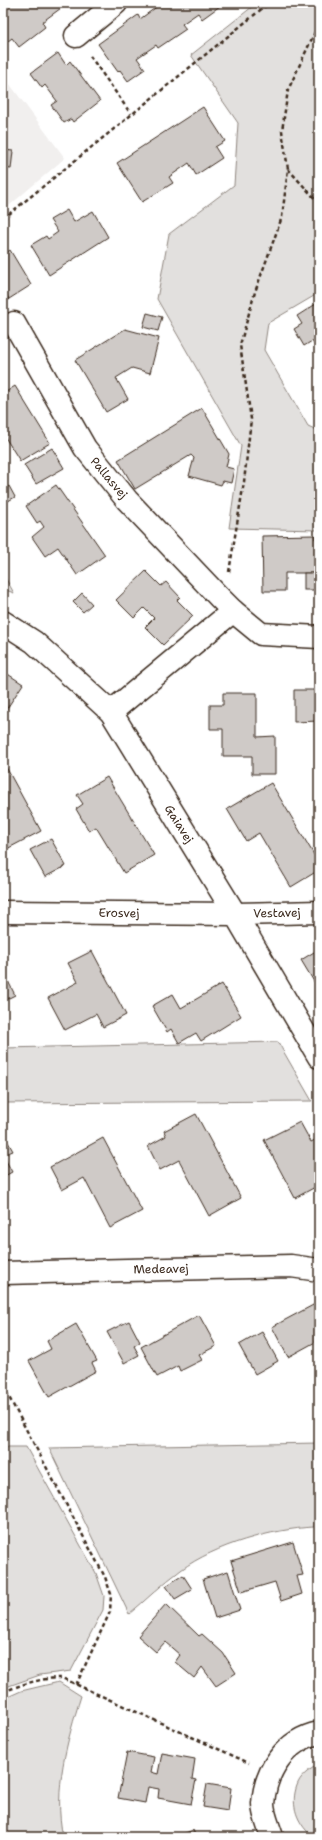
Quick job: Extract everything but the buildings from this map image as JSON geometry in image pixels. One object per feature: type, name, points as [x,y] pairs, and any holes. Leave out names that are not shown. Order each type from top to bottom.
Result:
[{"type":"street","points":[[76,36],[116,3]]},
{"type":"street","name":"Pallasvej","points":[[14,324],[85,448],[127,500],[228,606],[261,634],[319,637]]},
{"type":"street","points":[[111,712],[228,606]]},
{"type":"street","name":"Gaiavej","points":[[3,622],[34,642],[111,712],[235,914],[319,1057]]},
{"type":"street","name":"Erosvej","points":[[3,912],[235,914]]},
{"type":"street","name":"Vestavej","points":[[235,914],[319,912]]},
{"type":"street","name":"Medeavej","points":[[3,1273],[291,1266],[319,1270]]},
{"type":"street","points":[[272,1837],[263,1805],[269,1772],[285,1750],[309,1735],[319,1733]]},
{"type":"path","points":[[3,219],[269,3]]},
{"type":"path","points":[[228,606],[251,419],[240,345],[255,292],[282,217],[288,169],[282,131],[288,90],[315,32],[319,14]]},
{"type":"path","points":[[76,36],[131,114]]},
{"type":"path","points":[[288,169],[319,203]]},
{"type":"path","points":[[3,1386],[105,1577],[111,1594],[110,1612],[76,1684]]},
{"type":"path","points":[[3,1692],[30,1681],[46,1678],[62,1678],[269,1772]]},
{"type":"shaded area","points":[[257,3],[319,3],[319,293],[268,323],[264,350],[308,426],[319,431],[319,530],[229,528],[241,446],[157,299],[169,234],[234,185],[238,123],[191,55]]},
{"type":"shaded area","points":[[3,75],[65,158],[3,211]]},
{"type":"shaded area","points":[[3,574],[14,593],[3,589]]},
{"type":"shaded area","points":[[278,1042],[312,1101],[3,1103],[3,1048]]},
{"type":"shaded area","points":[[319,1443],[314,1527],[298,1528],[262,1535],[210,1553],[181,1570],[129,1614],[49,1448]]},
{"type":"shaded area","points":[[3,1447],[26,1447],[96,1573],[104,1596],[103,1610],[71,1671],[40,1675],[3,1688]]},
{"type":"shaded area","points":[[59,1682],[81,1696],[71,1730],[63,1766],[60,1819],[63,1837],[3,1837],[3,1699],[21,1691]]},
{"type":"shaded area","points":[[319,1764],[319,1837],[310,1834],[302,1825],[296,1813],[294,1801],[298,1783],[302,1777]]}]
